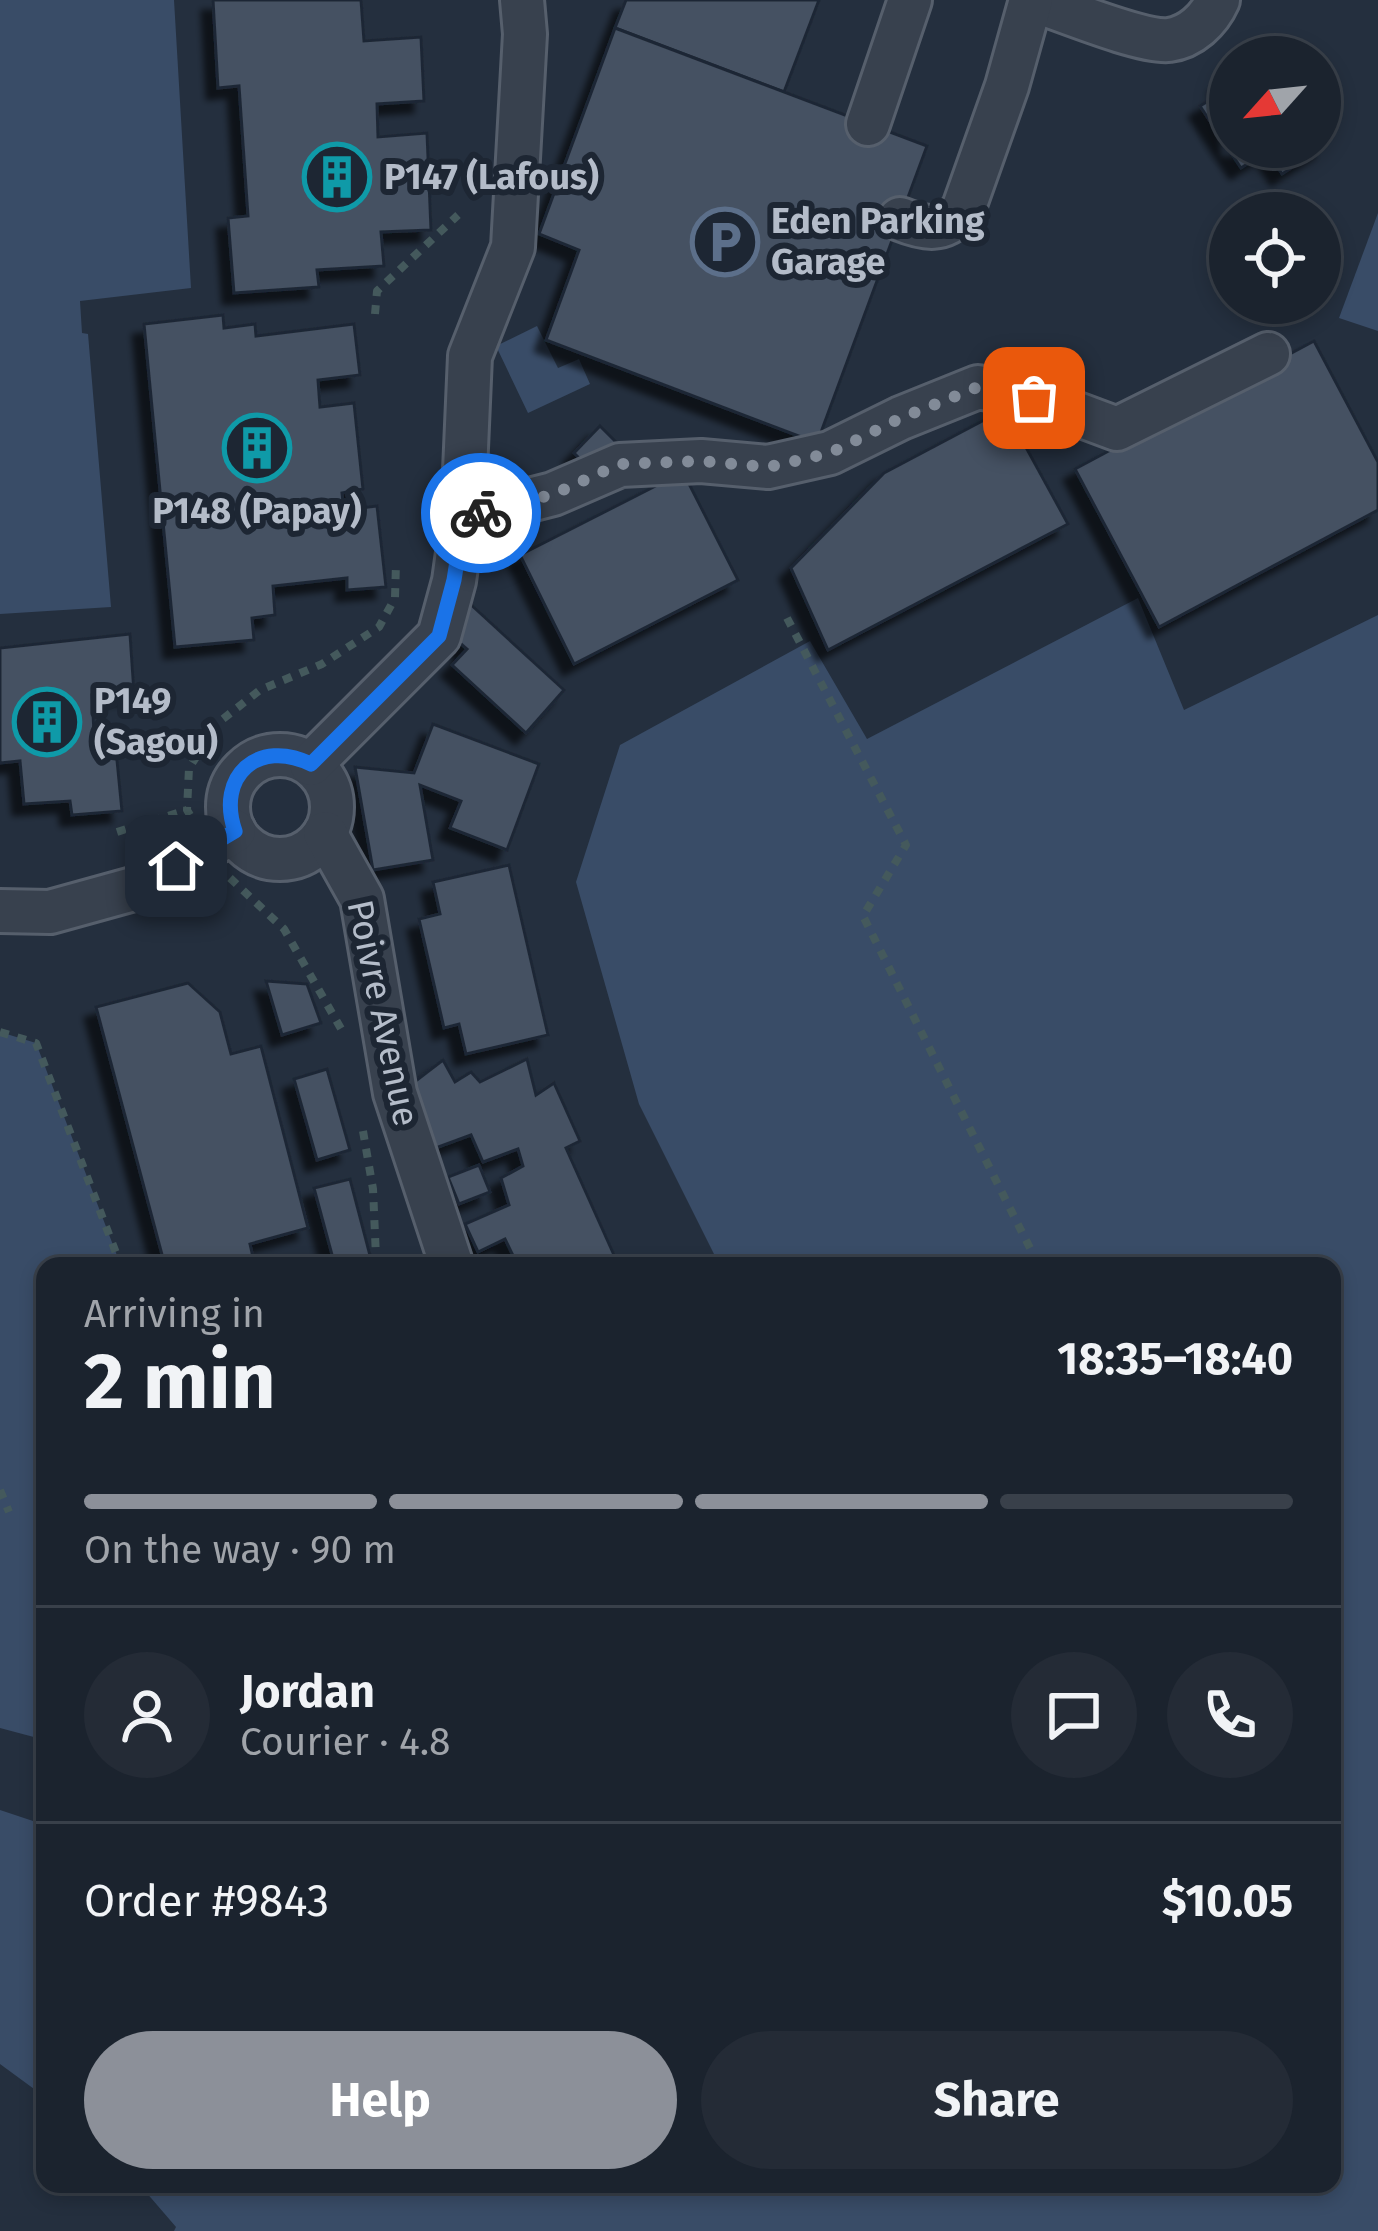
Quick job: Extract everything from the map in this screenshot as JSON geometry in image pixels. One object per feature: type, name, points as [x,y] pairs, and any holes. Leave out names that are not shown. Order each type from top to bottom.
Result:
[{"type":"street","points":[[311,764],[439,636],[464,517],[470,356],[513,247],[525,34],[522,0]]},
{"type":"street","points":[[868,124],[910,0]]},
{"type":"street","points":[[900,219],[933,229],[963,210],[1032,0],[1166,40],[1192,32],[1213,12],[1218,0]]},
{"type":"street","points":[[464,517],[554,494],[620,464],[700,461],[768,467],[830,453],[978,387],[1034,398],[1117,429],[1268,354]]},
{"type":"street","points":[[0,911],[50,912],[144,886],[222,839],[229,797],[246,767],[260,758],[278,754],[311,764],[329,788],[332,804],[325,833],[302,854],[272,859],[222,839]]},
{"type":"street","name":"Poivre Avenue","points":[[325,833],[362,899],[395,1093],[449,1257]]},
{"type":"path","points":[[375,314],[377,291],[458,215]]},
{"type":"path","points":[[187,810],[189,768],[219,722],[260,690],[322,664],[380,626],[395,598],[396,563]]},
{"type":"path","points":[[788,618],[906,845],[863,916],[1034,1257]]},
{"type":"path","points":[[118,832],[187,810]]},
{"type":"path","points":[[187,810],[222,839],[234,884],[284,929],[347,1040]]},
{"type":"path","points":[[0,1033],[36,1043],[118,1257]]},
{"type":"path","points":[[362,1125],[373,1189],[376,1257]]},
{"type":"path","points":[[0,1490],[8,1511]]},
{"type":"water","points":[[0,0],[174,0],[191,288],[80,301],[82,333],[88,334],[111,607],[0,614]]},
{"type":"water","points":[[1378,213],[1378,331],[1341,319]]},
{"type":"water","points":[[537,326],[558,368],[579,359],[590,384],[528,413],[496,346]]},
{"type":"water","points":[[1138,598],[1184,710],[1378,615],[1378,2231],[174,2231],[176,2227],[147,2193],[1341,2193],[1341,1257],[716,1257],[639,1104],[576,882],[620,745],[810,641],[867,739]]},
{"type":"water","points":[[0,1032],[36,1043],[118,1257],[36,1257],[36,1738],[0,1728]]},
{"type":"water","points":[[0,1810],[36,1822],[36,2090],[0,2064]]},
{"type":"building","name":"P147 (Lafous)","points":[[213,0],[361,0],[364,41],[421,37],[424,101],[377,104],[378,137],[427,133],[431,230],[381,232],[384,266],[317,270],[319,287],[234,293],[228,218],[248,216],[239,86],[218,88]]},
{"type":"building","points":[[626,0],[819,0],[784,92],[615,28]]},
{"type":"building","name":"Eden Parking Garage","points":[[615,28],[927,146],[817,443],[546,340],[579,250],[539,234]]},
{"type":"building","name":"P148 (Papay)","points":[[223,315],[224,328],[255,324],[256,336],[354,324],[360,375],[318,380],[320,407],[354,403],[363,489],[342,493],[344,510],[377,506],[386,587],[347,590],[347,578],[273,586],[275,615],[252,618],[254,640],[175,647],[144,324]]},
{"type":"building","points":[[1314,341],[1378,462],[1378,510],[1159,627],[1075,469]]},
{"type":"building","points":[[1005,409],[1068,524],[828,650],[791,568],[884,473]]},
{"type":"building","points":[[600,426],[616,442],[590,469],[574,453]]},
{"type":"building","points":[[683,472],[738,580],[574,664],[520,555]]},
{"type":"building","points":[[468,602],[564,690],[526,733],[452,665],[467,649],[444,629]]},
{"type":"building","name":"P149 (Sagou)","points":[[130,634],[134,693],[92,695],[95,751],[116,750],[122,811],[72,815],[70,801],[24,804],[20,761],[0,763],[0,648]]},
{"type":"building","points":[[433,724],[539,764],[507,850],[450,828],[461,801],[420,785],[433,860],[373,870],[355,767],[414,773]]},
{"type":"building","points":[[509,865],[548,1035],[466,1054],[459,1024],[444,1028],[419,919],[440,914],[433,882]]},
{"type":"building","points":[[266,981],[307,984],[321,1023],[282,1035]]},
{"type":"building","points":[[188,983],[220,1012],[231,1054],[261,1046],[308,1228],[250,1244],[253,1257],[163,1257],[96,1007]]},
{"type":"building","points":[[527,1059],[536,1095],[554,1083],[580,1141],[566,1148],[614,1255],[514,1257],[505,1239],[478,1252],[465,1224],[509,1205],[501,1178],[523,1166],[518,1149],[483,1162],[471,1135],[433,1149],[413,1083],[443,1060],[455,1082],[471,1072],[480,1082]]},
{"type":"building","points":[[327,1069],[350,1150],[317,1160],[294,1079]]},
{"type":"building","points":[[479,1165],[490,1192],[459,1204],[448,1177]]},
{"type":"building","points":[[350,1179],[370,1257],[333,1257],[314,1188]]},
{"type":"way so far","points":[[481,513],[554,494],[620,464],[700,461],[768,467],[830,453],[978,387],[1034,398]]},
{"type":"place","name":"P147 (Lafous)","points":[[337,177]]},
{"type":"place","name":"Eden Parking Garage","points":[[725,242]]},
{"type":"place","name":"P148 (Papay)","points":[[257,448]]},
{"type":"place","name":"P149 (Sagou)","points":[[47,722]]},
{"type":"route","points":[[176,866],[235,831],[229,797],[246,767],[278,754],[311,764],[439,636],[464,517],[481,513]]}]
